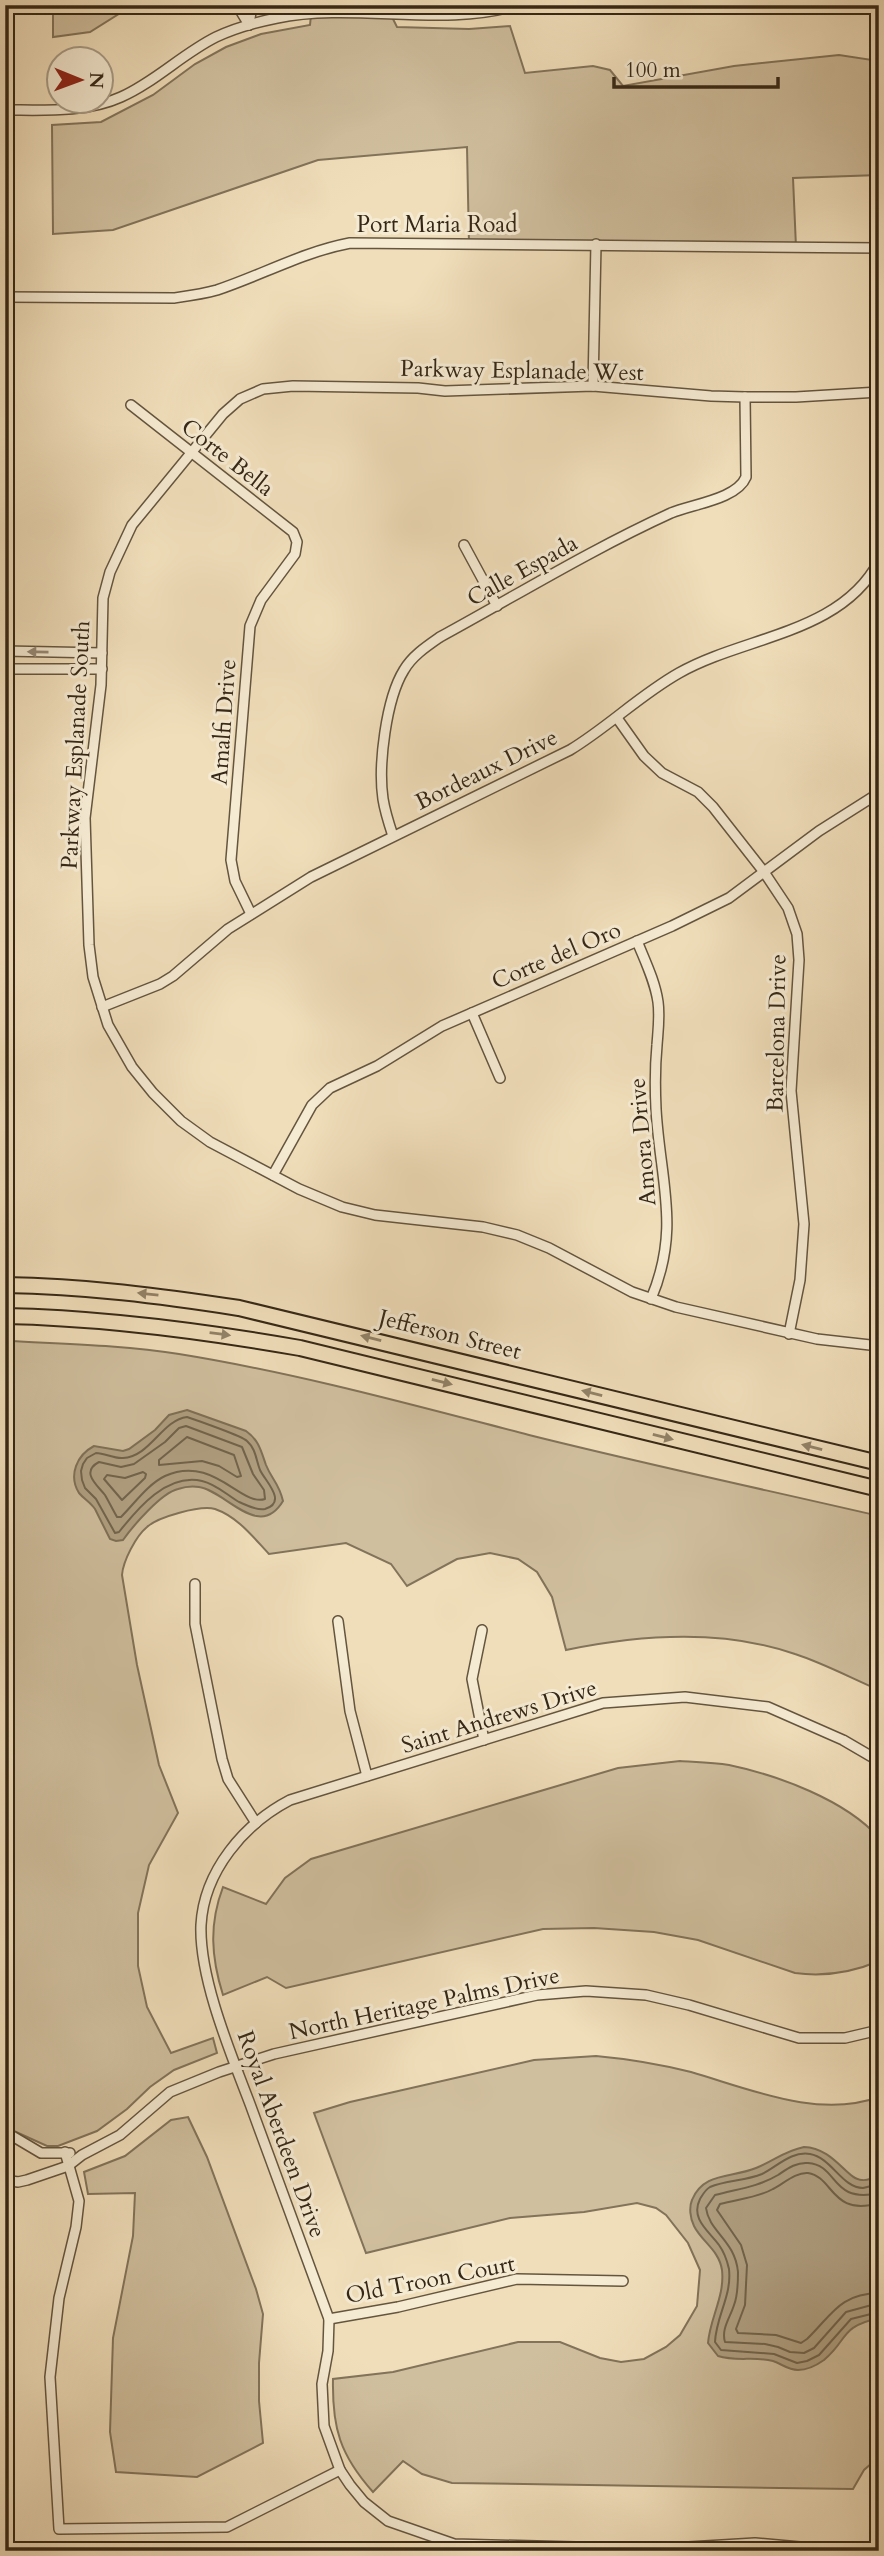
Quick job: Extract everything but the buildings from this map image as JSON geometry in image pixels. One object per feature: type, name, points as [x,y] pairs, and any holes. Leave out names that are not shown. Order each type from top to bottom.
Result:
[{"type":"main road","name":"Jefferson Street","points":[[5,1285],[153,1294],[239,1308],[879,1463]]},
{"type":"main road","points":[[5,1316],[148,1325],[300,1348],[879,1489]]},
{"type":"street","points":[[237,5],[249,25]]},
{"type":"street","points":[[249,25],[252,5]]},
{"type":"street","points":[[5,110],[72,109],[95,106],[121,98],[216,37],[249,25],[307,13],[478,13],[517,5]]},
{"type":"street","name":"Port Maria Road","points":[[5,297],[184,296],[216,290],[321,249],[350,243],[879,248]]},
{"type":"street","points":[[593,386],[596,244]]},
{"type":"street","name":"Parkway Esplanade West","points":[[191,453],[223,414],[240,400],[263,389],[314,386],[445,391],[593,386],[745,397],[879,392]]},
{"type":"street","name":"Calle Espada","points":[[393,836],[382,796],[387,718],[392,695],[404,668],[421,650],[638,528],[680,510],[734,492],[742,486],[746,477],[745,397]]},
{"type":"street","name":"Corte Bella","points":[[131,405],[293,532],[298,542]]},
{"type":"street","name":"Parkway Esplanade South","points":[[191,453],[132,525],[110,572],[103,598],[102,669],[85,818],[89,945],[93,977],[108,1025],[132,1067],[153,1094],[181,1121],[210,1142],[342,1207],[375,1215],[472,1225],[517,1235],[548,1248],[632,1292],[676,1307],[789,1334],[879,1346]]},
{"type":"street","name":"Amalfi Drive","points":[[251,914],[235,881],[231,860],[250,626],[261,600],[295,554],[298,542]]},
{"type":"street","points":[[464,545],[497,606]]},
{"type":"street","name":"Bordeaux Drive","points":[[102,1007],[166,980],[251,914],[311,877],[591,738],[678,673],[836,608],[855,593],[879,561]]},
{"type":"street","points":[[5,651],[102,653]]},
{"type":"street","points":[[5,668],[102,669]]},
{"type":"street","name":"Barcelona Drive","points":[[617,718],[644,756],[662,773],[698,792],[764,873],[788,908],[797,934],[799,960],[791,1091],[804,1224],[800,1280],[789,1334]]},
{"type":"street","name":"Corte del Oro","points":[[273,1175],[312,1104],[330,1088],[377,1066],[442,1026],[729,898],[819,831],[879,793]]},
{"type":"street","name":"Amora Drive","points":[[637,941],[659,1004],[656,1111],[667,1213],[666,1247],[661,1274],[651,1299]]},
{"type":"street","points":[[471,1013],[500,1078]]},
{"type":"street","points":[[195,1584],[195,1624],[222,1759],[228,1779],[256,1824]]},
{"type":"street","points":[[338,1621],[350,1711],[367,1776]]},
{"type":"street","points":[[482,1630],[472,1679],[484,1740]]},
{"type":"street","name":"Saint Andrews Drive","points":[[256,1824],[273,1809],[290,1800],[603,1703],[685,1697],[768,1707],[843,1740],[879,1761]]},
{"type":"street","name":"Royal Aberdeen Drive","points":[[256,1824],[229,1851],[207,1889],[201,1925],[207,1975],[236,2066],[329,2319],[328,2351],[322,2384],[324,2426],[340,2470],[364,2502],[388,2521],[454,2544],[655,2549],[755,2543],[845,2551]]},
{"type":"street","name":"North Heritage Palms Drive","points":[[5,2180],[27,2180],[68,2166],[82,2155],[120,2135],[170,2092],[236,2066],[274,2054],[520,1998],[586,1991],[621,1993],[669,2000],[799,2038],[845,2038],[879,2031]]},
{"type":"street","points":[[5,2135],[22,2141],[41,2153],[65,2152],[82,2155]]},
{"type":"street","points":[[65,2152],[79,2201],[76,2227],[59,2298],[50,2377],[59,2529],[227,2527],[340,2470]]},
{"type":"street","name":"Old Troon Court","points":[[329,2319],[398,2307],[517,2279],[622,2281]]},
{"type":"shaded area","points":[[53,5],[133,5],[90,32],[53,37]]},
{"type":"shaded area","points":[[312,5],[386,5],[397,27],[469,29],[510,26],[525,73],[593,66],[610,70],[623,86],[734,66],[839,55],[879,61],[879,175],[793,178],[796,247],[469,244],[467,147],[318,160],[113,230],[53,234],[52,125],[101,122],[153,95],[195,64],[226,47],[261,34],[310,25]]},
{"type":"shaded area","points":[[10,1341],[158,1351],[267,1370],[616,1456],[879,1516],[879,1690],[806,1658],[739,1641],[651,1638],[566,1650],[552,1597],[537,1572],[518,1559],[490,1553],[457,1559],[407,1586],[391,1564],[346,1543],[269,1554],[238,1522],[215,1509],[190,1510],[152,1523],[135,1542],[127,1556],[122,1575],[137,1665],[159,1765],[178,1813],[149,1865],[138,1913],[138,1966],[147,2007],[171,2053],[213,2038],[217,2053],[174,2070],[97,2131],[58,2146],[47,2146],[5,2127],[5,1346]]},
{"type":"shaded area","points":[[680,1761],[729,1765],[789,1782],[848,1812],[879,1838],[879,1961],[838,1973],[795,1973],[698,1940],[654,1932],[594,1928],[543,1929],[286,1988],[267,1977],[223,1995],[213,1941],[215,1914],[223,1887],[266,1904],[285,1878],[311,1859],[618,1768]]},
{"type":"shaded area","points":[[596,2056],[679,2069],[760,2093],[808,2103],[856,2103],[879,2097],[879,2457],[864,2470],[853,2489],[452,2483],[422,2474],[403,2461],[373,2492],[353,2466],[340,2440],[337,2427],[333,2379],[393,2372],[518,2342],[560,2342],[600,2358],[621,2362],[644,2359],[666,2347],[680,2335],[697,2306],[700,2270],[688,2243],[666,2215],[656,2208],[637,2203],[584,2212],[510,2218],[366,2253],[314,2113],[350,2102],[534,2060]]},
{"type":"shaded area","points":[[188,2117],[207,2157],[263,2314],[259,2401],[263,2443],[197,2477],[116,2472],[110,2432],[113,2338],[133,2236],[135,2193],[88,2194],[84,2172],[125,2156],[171,2120]]},
{"type":"water","points":[[187,1410],[250,1434],[259,1446],[283,1501],[274,1512],[264,1516],[253,1515],[209,1490],[183,1488],[171,1492],[156,1503],[123,1540],[110,1539],[95,1509],[79,1493],[76,1486],[74,1473],[79,1460],[94,1446],[123,1451],[129,1449],[155,1430],[169,1415]]},
{"type":"water","points":[[804,2147],[824,2153],[856,2179],[879,2177],[879,2318],[857,2325],[824,2360],[805,2369],[791,2369],[773,2361],[718,2356],[708,2343],[721,2289],[722,2270],[714,2252],[693,2223],[690,2209],[692,2200],[697,2191],[711,2180],[756,2168]]}]
